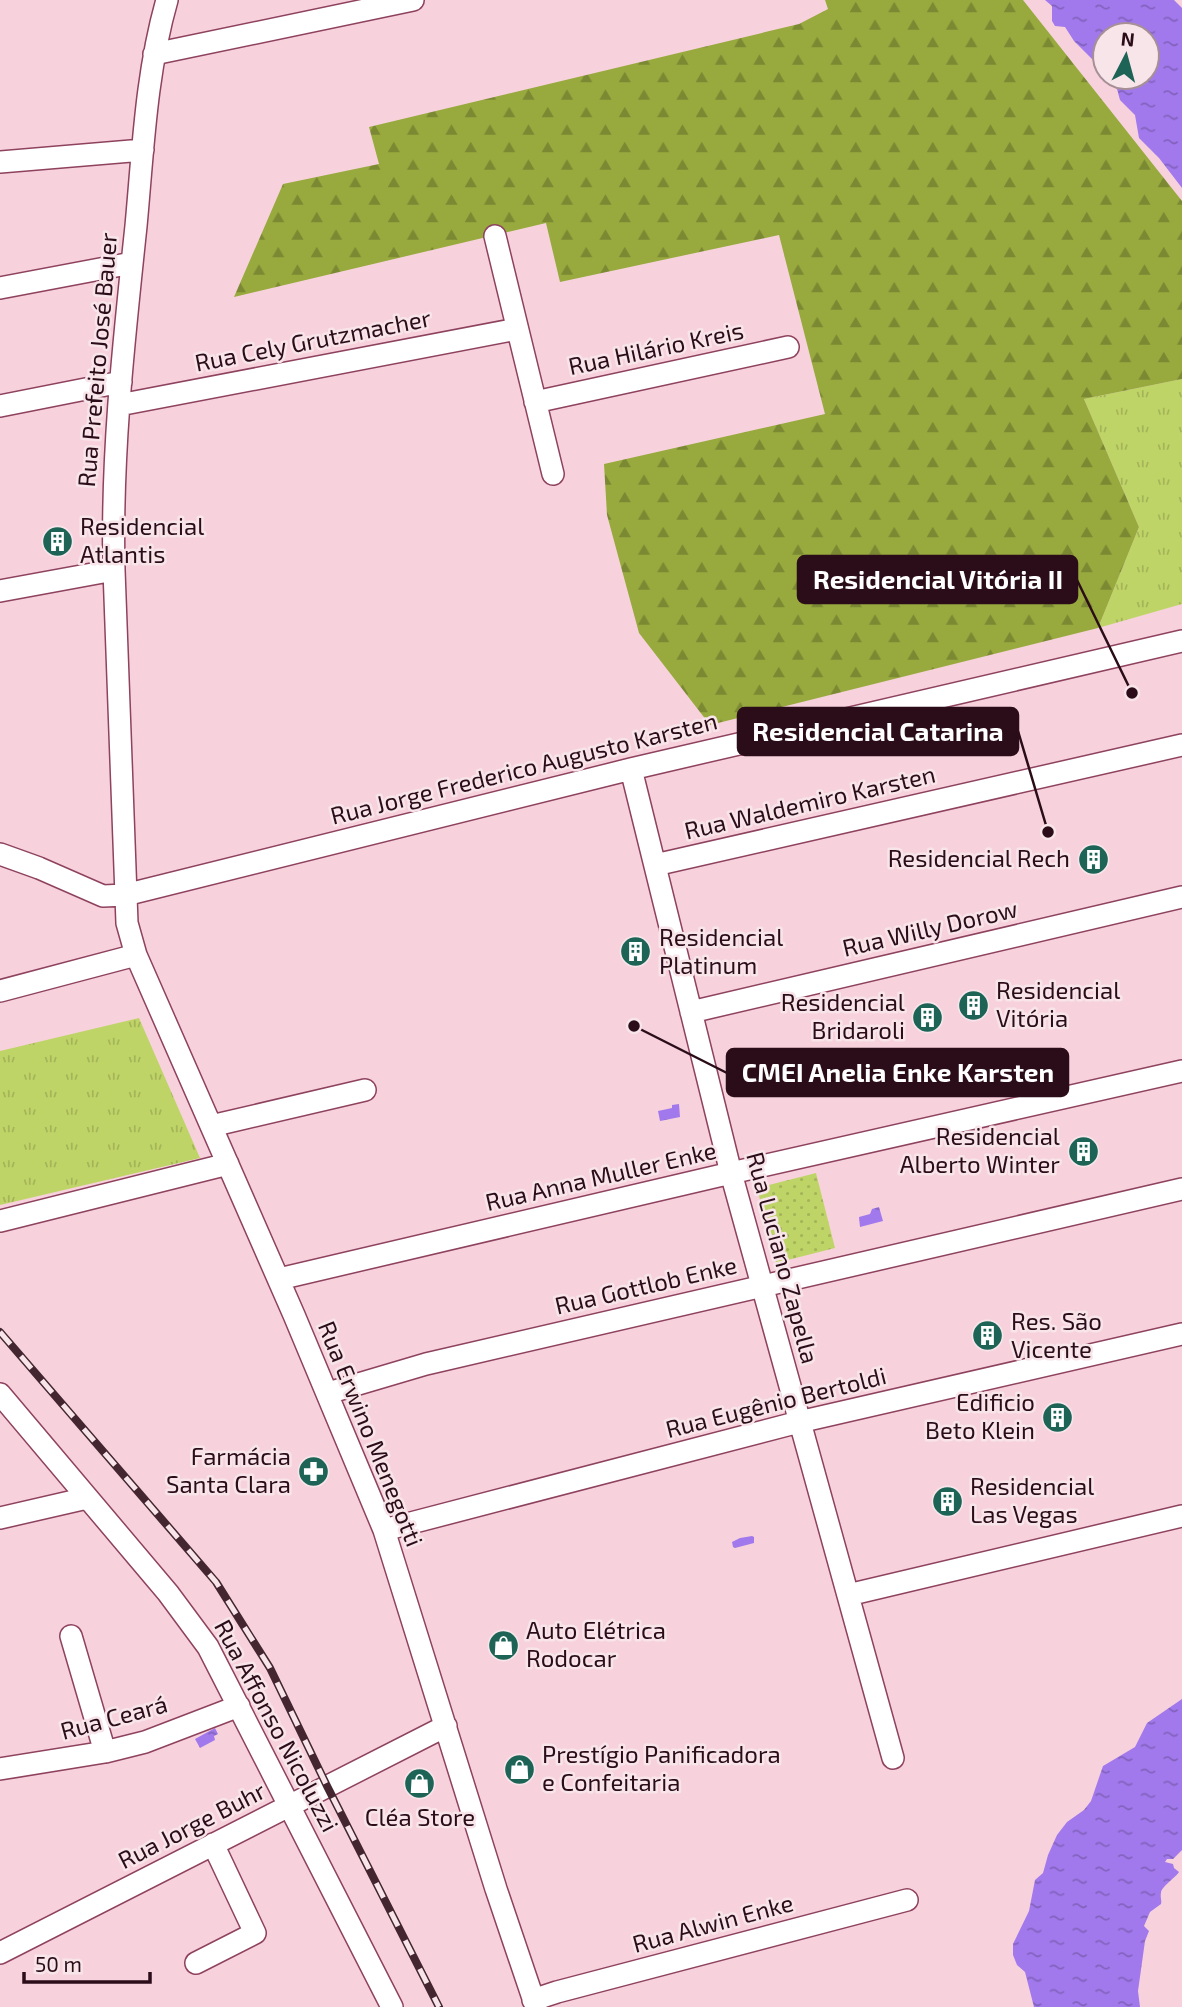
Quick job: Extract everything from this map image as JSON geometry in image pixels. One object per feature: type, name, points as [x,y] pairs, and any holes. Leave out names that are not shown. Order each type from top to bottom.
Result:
[{"type":"street","name":"Rua Prefeito José Bauer","points":[[125,895],[113,511],[119,405],[143,150],[154,54],[167,0]]},
{"type":"street","points":[[154,54],[413,0]]},
{"type":"street","points":[[0,162],[143,150]]},
{"type":"street","points":[[495,236],[553,474]]},
{"type":"street","points":[[0,288],[132,263]]},
{"type":"street","name":"Rua Cely Grutzmacher","points":[[119,405],[517,328]]},
{"type":"street","name":"Rua Hilário Kreis","points":[[535,402],[788,347]]},
{"type":"street","points":[[0,406],[121,382]]},
{"type":"street","points":[[0,591],[114,570]]},
{"type":"street","name":"Rua Jorge Frederico Augusto Karsten","points":[[0,854],[39,868],[103,897],[125,895],[631,769],[1182,641]]},
{"type":"street","name":"Rua Waldemiro Karsten","points":[[655,865],[1182,745]]},
{"type":"street","name":"Rua Luciano Zapella","points":[[631,769],[731,1173],[893,1758]]},
{"type":"street","name":"Rua Erwino Menegotti","points":[[125,895],[127,923],[136,954],[328,1393],[384,1530],[496,1889],[535,2004]]},
{"type":"street","name":"Rua Willy Dorow","points":[[691,1012],[1182,897]]},
{"type":"street","points":[[0,992],[136,954]]},
{"type":"street","name":"Rua Anna Muller Enke","points":[[278,1279],[1182,1071]]},
{"type":"street","points":[[211,1126],[365,1090]]},
{"type":"street","points":[[0,1221],[228,1164]]},
{"type":"street","name":"Rua Gottlob Enke","points":[[328,1393],[426,1364],[1182,1189]]},
{"type":"street","name":"Rua Eugênio Bertoldi","points":[[384,1530],[799,1422],[1182,1334]]},
{"type":"street","name":"Rua Affonso Nicoluzzi","points":[[0,1394],[189,1619],[208,1647],[392,2007]]},
{"type":"street","points":[[0,1518],[87,1498]]},
{"type":"street","points":[[848,1595],[1182,1516]]},
{"type":"street","points":[[71,1636],[104,1752]]},
{"type":"street","name":"Rua Ceará","points":[[0,1769],[104,1752],[145,1742],[239,1706]]},
{"type":"street","name":"Rua Jorge Buhr","points":[[0,1953],[446,1726]]},
{"type":"street","points":[[195,1963],[255,1933],[213,1844]]},
{"type":"street","name":"Rua Alwin Enke","points":[[535,2004],[557,1992],[907,1900]]},
{"type":"green space","points":[[825,0],[1023,0],[1091,86],[1091,91],[1095,91],[1182,201],[1182,379],[1084,399],[1139,527],[1098,628],[710,725],[639,633],[607,515],[604,464],[825,414],[779,235],[560,282],[546,223],[234,297],[283,184],[379,164],[369,127],[799,24],[828,9]]},
{"type":"green space","points":[[1182,379],[1182,604],[1098,628],[1139,527],[1084,399]]},
{"type":"green space","points":[[139,1018],[200,1158],[0,1205],[0,1051]]},
{"type":"green space","points":[[816,1173],[835,1248],[776,1263],[757,1188]]},
{"type":"water","points":[[1045,0],[1174,0],[1182,8],[1182,188],[1159,158],[1139,138],[1135,115],[1120,100],[1118,91],[1161,91],[1161,21],[1091,21],[1091,58],[1074,41],[1065,27],[1055,26],[1052,21],[1052,6]]},
{"type":"water","points":[[679,1104],[680,1117],[660,1121],[658,1111]]},
{"type":"water","points":[[879,1207],[883,1221],[860,1227],[859,1217],[870,1214],[872,1209]]},
{"type":"water","points":[[752,1536],[754,1543],[733,1547],[732,1542]]},
{"type":"water","points":[[1182,1699],[1182,1850],[1173,1859],[1167,1859],[1165,1862],[1173,1864],[1179,1872],[1163,1888],[1161,1904],[1150,1912],[1144,1926],[1149,1931],[1145,1941],[1138,1991],[1140,2007],[1034,2007],[1025,1972],[1017,1965],[1013,1955],[1013,1944],[1029,1911],[1035,1880],[1043,1873],[1057,1835],[1067,1822],[1084,1810],[1091,1801],[1103,1766],[1135,1747],[1147,1723]]},
{"type":"water","points":[[215,1728],[218,1734],[214,1736],[215,1740],[200,1748],[195,1739]]},
{"type":"railway","points":[[0,1332],[216,1582],[270,1668],[439,2007]]},
{"type":"place","name":"Residencial Atlantis","points":[[57,541]]},
{"type":"place","name":"Residencial Vitória II","points":[[1132,693]]},
{"type":"place","name":"Residencial Catarina","points":[[1048,832]]},
{"type":"place","name":"Residencial Rech","points":[[1093,859]]},
{"type":"place","name":"Residencial Platinum","points":[[636,952]]},
{"type":"place","name":"Residencial Vitória","points":[[973,1005]]},
{"type":"place","name":"Residencial Bridaroli","points":[[928,1017]]},
{"type":"place","name":"CMEI Anelia Enke Karsten","points":[[634,1026]]},
{"type":"place","name":"Residencial Alberto Winter","points":[[1083,1151]]},
{"type":"place","name":"Res. São Vicente","points":[[988,1336]]},
{"type":"place","name":"Edificio Beto Klein","points":[[1058,1417]]},
{"type":"place","name":"Farmácia Santa Clara","points":[[314,1471]]},
{"type":"place","name":"Residencial Las Vegas","points":[[947,1501]]},
{"type":"place","name":"Auto Elétrica Rodocar","points":[[503,1645]]},
{"type":"place","name":"Prestígio Panificadora e Confeitaria","points":[[519,1769]]},
{"type":"place","name":"Cléa Store","points":[[420,1784]]}]
